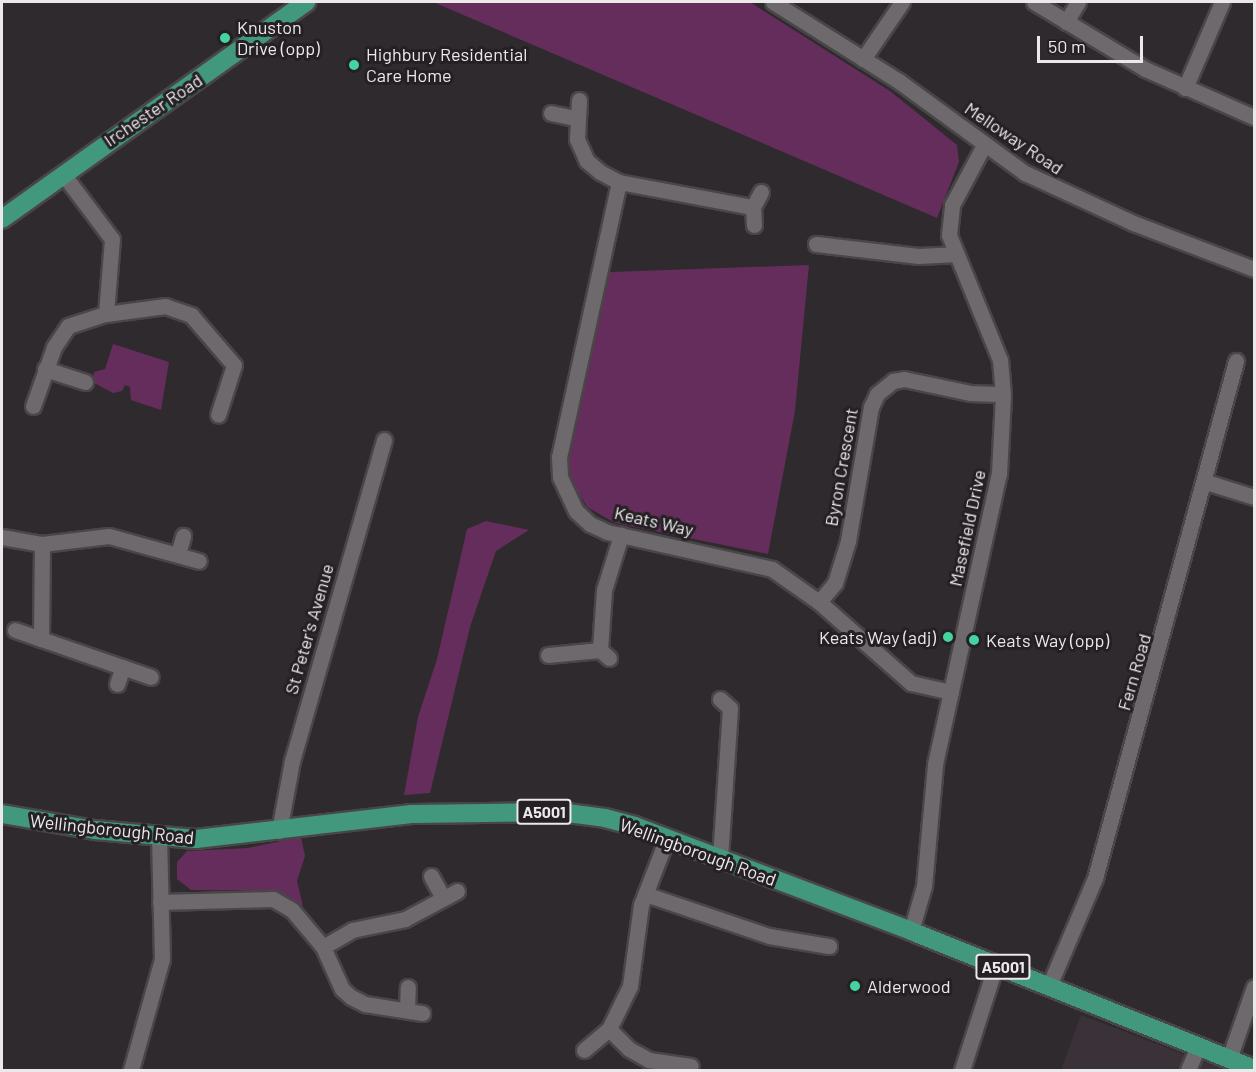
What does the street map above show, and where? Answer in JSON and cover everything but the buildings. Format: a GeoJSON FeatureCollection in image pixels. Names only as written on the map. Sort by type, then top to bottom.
{"type":"FeatureCollection","features":[{"type":"Feature","properties":{"kind":"main road","name":"Irchester Road"},"geometry":{"type":"LineString","coordinates":[[2,219],[306,2]]}},
{"type":"Feature","properties":{"kind":"main road","name":"Wellingborough Road"},"geometry":{"type":"LineString","coordinates":[[2,814],[159,837],[218,838],[412,814],[560,812],[605,818],[668,838],[996,964],[1254,1069]]}},
{"type":"Feature","properties":{"kind":"street","name":"Melloway Road"},"geometry":{"type":"LineString","coordinates":[[773,2],[863,59],[984,145],[1060,192],[1254,269]]}},
{"type":"Feature","properties":{"kind":"street"},"geometry":{"type":"LineString","coordinates":[[863,59],[902,2]]}},
{"type":"Feature","properties":{"kind":"street"},"geometry":{"type":"LineString","coordinates":[[1034,2],[1185,88],[1254,117]]}},
{"type":"Feature","properties":{"kind":"street"},"geometry":{"type":"LineString","coordinates":[[1066,22],[1078,2]]}},
{"type":"Feature","properties":{"kind":"street"},"geometry":{"type":"LineString","coordinates":[[1185,88],[1222,2]]}},
{"type":"Feature","properties":{"kind":"street"},"geometry":{"type":"LineString","coordinates":[[579,100],[575,118],[576,140],[587,161],[619,182],[753,207]]}},
{"type":"Feature","properties":{"kind":"street"},"geometry":{"type":"LineString","coordinates":[[551,113],[575,118]]}},
{"type":"Feature","properties":{"kind":"street","name":"Masefield Drive"},"geometry":{"type":"LineString","coordinates":[[910,931],[924,886],[934,775],[999,474],[1003,394],[994,343],[953,254],[948,235],[952,205],[984,145]]}},
{"type":"Feature","properties":{"kind":"street"},"geometry":{"type":"LineString","coordinates":[[63,174],[112,239],[106,314]]}},
{"type":"Feature","properties":{"kind":"street","name":"Keats Way"},"geometry":{"type":"LineString","coordinates":[[619,182],[559,457],[560,477],[576,511],[590,524],[621,535],[772,569],[819,602],[910,683],[951,692]]}},
{"type":"Feature","properties":{"kind":"street"},"geometry":{"type":"LineString","coordinates":[[754,225],[753,207],[760,192]]}},
{"type":"Feature","properties":{"kind":"street"},"geometry":{"type":"LineString","coordinates":[[816,244],[918,256],[953,254]]}},
{"type":"Feature","properties":{"kind":"street"},"geometry":{"type":"LineString","coordinates":[[33,406],[45,369],[68,326],[106,314],[165,306],[191,315],[234,365],[218,415]]}},
{"type":"Feature","properties":{"kind":"street","name":"Fern Road"},"geometry":{"type":"LineString","coordinates":[[1049,986],[1095,878],[1206,482],[1236,361]]}},
{"type":"Feature","properties":{"kind":"street"},"geometry":{"type":"LineString","coordinates":[[45,369],[85,382]]}},
{"type":"Feature","properties":{"kind":"street","name":"Byron Crescent"},"geometry":{"type":"LineString","coordinates":[[819,602],[835,583],[848,541],[871,408],[877,394],[893,381],[904,379],[970,393],[1003,394]]}},
{"type":"Feature","properties":{"kind":"street","name":"St Peter's Avenue"},"geometry":{"type":"LineString","coordinates":[[279,831],[292,761],[384,440]]}},
{"type":"Feature","properties":{"kind":"street"},"geometry":{"type":"LineString","coordinates":[[1206,482],[1254,497]]}},
{"type":"Feature","properties":{"kind":"street"},"geometry":{"type":"LineString","coordinates":[[548,655],[605,654],[604,590],[621,535]]}},
{"type":"Feature","properties":{"kind":"street"},"geometry":{"type":"LineString","coordinates":[[2,537],[42,544],[109,536],[199,561]]}},
{"type":"Feature","properties":{"kind":"street"},"geometry":{"type":"LineString","coordinates":[[178,555],[183,536]]}},
{"type":"Feature","properties":{"kind":"street"},"geometry":{"type":"LineString","coordinates":[[40,639],[42,544]]}},
{"type":"Feature","properties":{"kind":"street"},"geometry":{"type":"LineString","coordinates":[[15,630],[151,677]]}},
{"type":"Feature","properties":{"kind":"street"},"geometry":{"type":"LineString","coordinates":[[117,684],[123,668]]}},
{"type":"Feature","properties":{"kind":"street"},"geometry":{"type":"LineString","coordinates":[[720,699],[730,708],[720,858]]}},
{"type":"Feature","properties":{"kind":"street"},"geometry":{"type":"LineString","coordinates":[[131,1071],[162,959],[159,837]]}},
{"type":"Feature","properties":{"kind":"street"},"geometry":{"type":"LineString","coordinates":[[584,1050],[609,1029],[630,986],[645,894],[668,838]]}},
{"type":"Feature","properties":{"kind":"street"},"geometry":{"type":"LineString","coordinates":[[431,876],[443,898]]}},
{"type":"Feature","properties":{"kind":"street"},"geometry":{"type":"LineString","coordinates":[[323,946],[352,930],[405,919],[457,891]]}},
{"type":"Feature","properties":{"kind":"street"},"geometry":{"type":"LineString","coordinates":[[645,894],[767,943],[829,946]]}},
{"type":"Feature","properties":{"kind":"street"},"geometry":{"type":"LineString","coordinates":[[160,902],[259,897],[273,899],[292,910],[323,946],[342,989],[351,997],[365,1004],[415,1011],[408,987]]}},
{"type":"Feature","properties":{"kind":"street"},"geometry":{"type":"LineString","coordinates":[[962,1071],[996,964]]}},
{"type":"Feature","properties":{"kind":"street"},"geometry":{"type":"LineString","coordinates":[[1229,1059],[1254,987]]}},
{"type":"Feature","properties":{"kind":"street"},"geometry":{"type":"LineString","coordinates":[[609,1029],[629,1050],[649,1060],[694,1064]]}},
{"type":"Feature","properties":{"kind":"street"},"geometry":{"type":"LineString","coordinates":[[1188,1071],[1198,1047]]}},
{"type":"Feature","properties":{"kind":"shaded area"},"geometry":{"type":"Polygon","coordinates":[[[433,2],[750,2],[890,91],[957,145],[959,162],[937,218],[433,2]]]}},
{"type":"Feature","properties":{"kind":"shaded area"},"geometry":{"type":"Polygon","coordinates":[[[809,265],[795,411],[768,554],[615,523],[587,507],[570,479],[568,455],[610,272],[809,265]]]}},
{"type":"Feature","properties":{"kind":"shaded area"},"geometry":{"type":"Polygon","coordinates":[[[113,344],[169,362],[161,410],[131,400],[130,387],[125,385],[122,391],[113,393],[92,382],[94,372],[105,369],[113,344]]]}},
{"type":"Feature","properties":{"kind":"shaded area"},"geometry":{"type":"Polygon","coordinates":[[[486,521],[529,530],[496,551],[470,627],[430,793],[404,795],[418,717],[437,659],[467,529],[486,521]]]}},
{"type":"Feature","properties":{"kind":"shaded area"},"geometry":{"type":"Polygon","coordinates":[[[301,837],[305,856],[297,881],[303,906],[275,891],[191,890],[177,879],[177,862],[187,851],[248,848],[301,837]]]}},
{"type":"Feature","properties":{"kind":"shaded area"},"geometry":{"type":"Polygon","coordinates":[[[1081,1015],[1225,1070],[1061,1070],[1081,1015]]]}},
{"type":"Feature","properties":{"kind":"place","name":"Knuston Drive (opp)"},"geometry":{"type":"Point","coordinates":[225,38]}},
{"type":"Feature","properties":{"kind":"place","name":"Highbury Residential Care Home"},"geometry":{"type":"Point","coordinates":[354,65]}},
{"type":"Feature","properties":{"kind":"place","name":"Keats Way (adj)"},"geometry":{"type":"Point","coordinates":[948,637]}},
{"type":"Feature","properties":{"kind":"place","name":"Keats Way (opp)"},"geometry":{"type":"Point","coordinates":[974,640]}},
{"type":"Feature","properties":{"kind":"place","name":"Alderwood"},"geometry":{"type":"Point","coordinates":[855,986]}}]}
